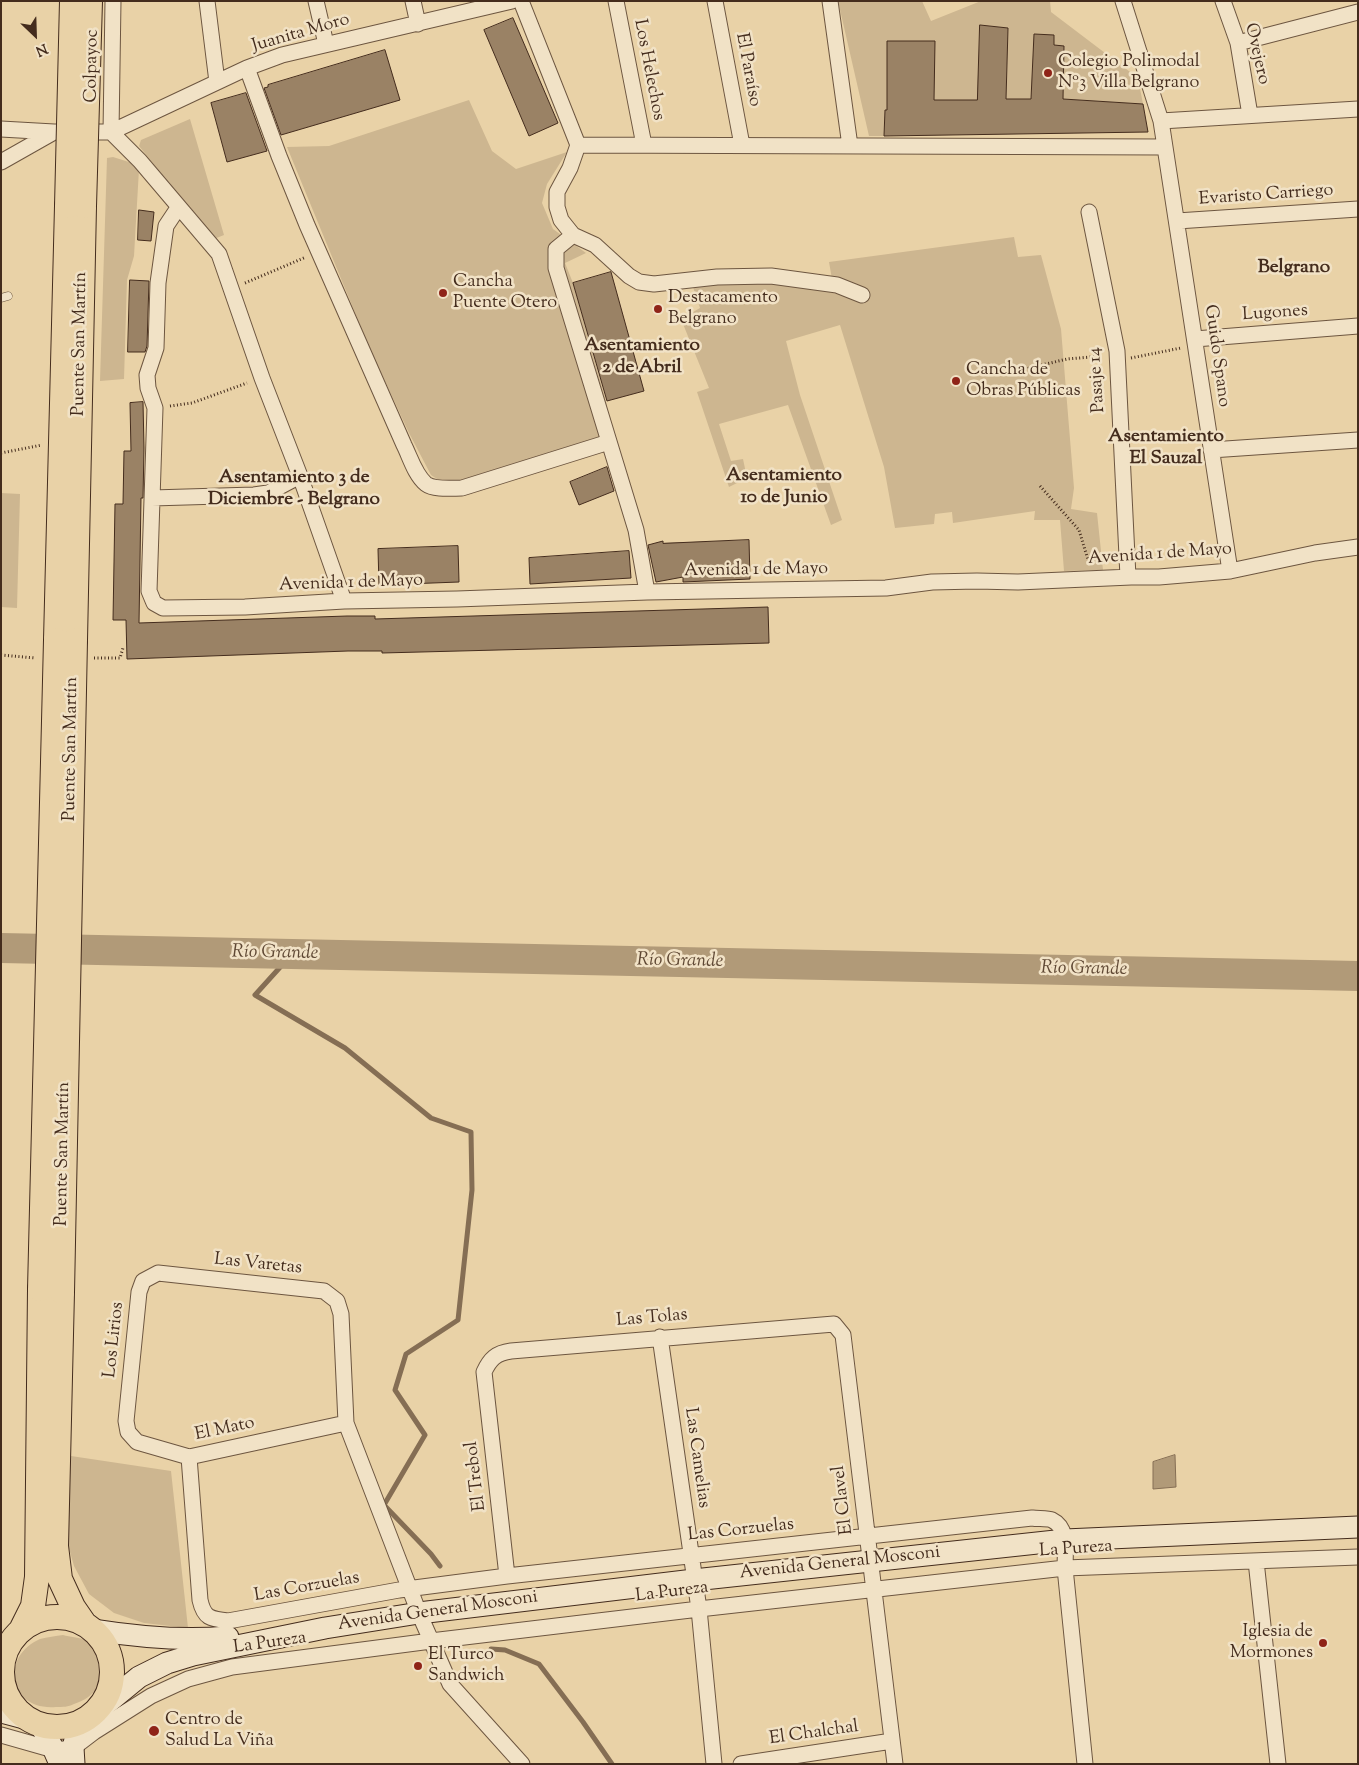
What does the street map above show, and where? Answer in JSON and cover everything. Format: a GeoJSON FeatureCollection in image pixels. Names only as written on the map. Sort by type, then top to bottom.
{"type":"FeatureCollection","features":[{"type":"Feature","properties":{"kind":"main road"},"geometry":{"type":"LineString","coordinates":[[72,1],[76,206]]}},
{"type":"Feature","properties":{"kind":"main road"},"geometry":{"type":"LineString","coordinates":[[76,206],[90,1]]}},
{"type":"Feature","properties":{"kind":"main road","name":"Puente San Martín"},"geometry":{"type":"LineString","coordinates":[[65,640],[61,442],[76,206]]}},
{"type":"Feature","properties":{"kind":"main road","name":"Puente San Martín"},"geometry":{"type":"LineString","coordinates":[[51,1291],[76,206]]}},
{"type":"Feature","properties":{"kind":"main road"},"geometry":{"type":"LineString","coordinates":[[51,1291],[56,1546],[60,1579],[73,1607],[108,1649],[113,1666],[112,1682],[107,1698],[87,1718],[65,1756],[35,1723],[14,1707],[5,1692],[1,1674],[3,1656],[33,1606],[37,1577],[51,1291]]}},
{"type":"Feature","properties":{"kind":"main road","name":"Avenida General Mosconi"},"geometry":{"type":"LineString","coordinates":[[325,1628],[418,1613],[694,1580],[1064,1540],[1358,1528]]}},
{"type":"Feature","properties":{"kind":"main road"},"geometry":{"type":"LineString","coordinates":[[12,1639],[37,1620],[52,1616],[69,1617],[89,1626],[135,1636],[211,1638],[325,1628]]}},
{"type":"Feature","properties":{"kind":"main road"},"geometry":{"type":"LineString","coordinates":[[1,1712],[35,1723],[61,1728],[87,1718],[140,1676],[168,1663],[193,1655],[325,1628]]}},
{"type":"Feature","properties":{"kind":"street","name":"Colpayoc"},"geometry":{"type":"LineString","coordinates":[[111,132],[113,1]]}},
{"type":"Feature","properties":{"kind":"street"},"geometry":{"type":"LineString","coordinates":[[207,1],[217,82]]}},
{"type":"Feature","properties":{"kind":"street"},"geometry":{"type":"LineString","coordinates":[[316,1],[326,44]]}},
{"type":"Feature","properties":{"kind":"street"},"geometry":{"type":"LineString","coordinates":[[413,1],[418,24]]}},
{"type":"Feature","properties":{"kind":"street","name":"Juanita Moro"},"geometry":{"type":"LineString","coordinates":[[111,132],[247,68],[282,55],[512,1]]}},
{"type":"Feature","properties":{"kind":"street"},"geometry":{"type":"LineString","coordinates":[[521,1],[578,145],[570,168],[557,192],[556,207],[561,220],[573,235],[595,245],[629,276],[639,282],[654,284],[717,277],[771,276],[837,285],[862,295]]}},
{"type":"Feature","properties":{"kind":"street","name":"Los Helechos"},"geometry":{"type":"LineString","coordinates":[[616,1],[644,145]]}},
{"type":"Feature","properties":{"kind":"street","name":"El Paraíso"},"geometry":{"type":"LineString","coordinates":[[715,1],[742,146]]}},
{"type":"Feature","properties":{"kind":"street"},"geometry":{"type":"LineString","coordinates":[[830,1],[850,146]]}},
{"type":"Feature","properties":{"kind":"street","name":"Guido Spano"},"geometry":{"type":"LineString","coordinates":[[1123,1],[1161,121],[1230,571]]}},
{"type":"Feature","properties":{"kind":"street","name":"Ovejero"},"geometry":{"type":"LineString","coordinates":[[1223,1],[1238,43],[1250,116]]}},
{"type":"Feature","properties":{"kind":"street"},"geometry":{"type":"LineString","coordinates":[[1238,43],[1358,12]]}},
{"type":"Feature","properties":{"kind":"street"},"geometry":{"type":"LineString","coordinates":[[247,68],[279,156],[318,252],[404,445],[418,473],[427,485],[462,488],[609,442]]}},
{"type":"Feature","properties":{"kind":"street"},"geometry":{"type":"LineString","coordinates":[[1161,121],[1358,109]]}},
{"type":"Feature","properties":{"kind":"street"},"geometry":{"type":"LineString","coordinates":[[1,129],[54,132],[111,132],[140,162],[219,254],[262,378],[300,476],[344,601]]}},
{"type":"Feature","properties":{"kind":"street"},"geometry":{"type":"LineString","coordinates":[[1,162],[54,132]]}},
{"type":"Feature","properties":{"kind":"street"},"geometry":{"type":"LineString","coordinates":[[578,145],[1165,147]]}},
{"type":"Feature","properties":{"kind":"street"},"geometry":{"type":"LineString","coordinates":[[178,208],[166,226],[158,283],[156,348],[148,375],[148,388],[155,408],[152,498],[268,493],[300,476]]}},
{"type":"Feature","properties":{"kind":"street","name":"Evaristo Carriego"},"geometry":{"type":"LineString","coordinates":[[1176,221],[1358,209]]}},
{"type":"Feature","properties":{"kind":"street","name":"Pasaje 14"},"geometry":{"type":"LineString","coordinates":[[1089,212],[1117,351],[1128,577]]}},
{"type":"Feature","properties":{"kind":"street"},"geometry":{"type":"LineString","coordinates":[[573,235],[556,248],[556,268],[636,530],[647,592]]}},
{"type":"Feature","properties":{"kind":"street","name":"Lugones"},"geometry":{"type":"LineString","coordinates":[[1195,339],[1358,326]]}},
{"type":"Feature","properties":{"kind":"street"},"geometry":{"type":"LineString","coordinates":[[1211,450],[1358,440]]}},
{"type":"Feature","properties":{"kind":"street","name":"Avenida 1 de Mayo"},"geometry":{"type":"LineString","coordinates":[[152,498],[149,591],[154,603],[164,608],[246,607],[344,601],[647,592],[886,588],[932,582],[1018,582],[1159,577],[1230,571],[1358,547]]}},
{"type":"Feature","properties":{"kind":"street","name":"Las Varetas"},"geometry":{"type":"LineString","coordinates":[[158,1273],[324,1292],[337,1301],[341,1314],[346,1423]]}},
{"type":"Feature","properties":{"kind":"street","name":"Los Lirios"},"geometry":{"type":"LineString","coordinates":[[126,1421],[139,1292],[143,1281],[158,1273]]}},
{"type":"Feature","properties":{"kind":"street","name":"Las Tolas"},"geometry":{"type":"LineString","coordinates":[[484,1372],[490,1360],[500,1353],[660,1337],[834,1324]]}},
{"type":"Feature","properties":{"kind":"street","name":"El Clavel"},"geometry":{"type":"LineString","coordinates":[[834,1324],[843,1335],[895,1764]]}},
{"type":"Feature","properties":{"kind":"street","name":"Las Camelias"},"geometry":{"type":"LineString","coordinates":[[660,1337],[699,1609],[714,1764]]}},
{"type":"Feature","properties":{"kind":"street","name":"El Trebol"},"geometry":{"type":"LineString","coordinates":[[484,1372],[507,1576]]}},
{"type":"Feature","properties":{"kind":"street","name":"El Mato"},"geometry":{"type":"LineString","coordinates":[[126,1421],[128,1432],[137,1442],[189,1457],[346,1423]]}},
{"type":"Feature","properties":{"kind":"street"},"geometry":{"type":"LineString","coordinates":[[346,1423],[418,1613],[450,1684],[522,1764]]}},
{"type":"Feature","properties":{"kind":"street","name":"Las Corzuelas"},"geometry":{"type":"LineString","coordinates":[[189,1457],[200,1600],[203,1612],[212,1619],[228,1621],[409,1589],[507,1576],[1032,1518],[1051,1519],[1062,1529],[1064,1540]]}},
{"type":"Feature","properties":{"kind":"street"},"geometry":{"type":"LineString","coordinates":[[1064,1540],[1065,1568],[1085,1764]]}},
{"type":"Feature","properties":{"kind":"street","name":"La Pureza"},"geometry":{"type":"LineString","coordinates":[[65,1756],[94,1732],[151,1696],[188,1679],[232,1667],[699,1609],[1065,1568],[1358,1557]]}},
{"type":"Feature","properties":{"kind":"street"},"geometry":{"type":"LineString","coordinates":[[1256,1561],[1278,1764]]}},
{"type":"Feature","properties":{"kind":"street"},"geometry":{"type":"LineString","coordinates":[[1,1735],[65,1756]]}},
{"type":"Feature","properties":{"kind":"street","name":"El Chalchal"},"geometry":{"type":"LineString","coordinates":[[741,1764],[892,1741]]}},
{"type":"Feature","properties":{"kind":"path"},"geometry":{"type":"LineString","coordinates":[[231,289],[318,252]]}},
{"type":"Feature","properties":{"kind":"path"},"geometry":{"type":"LineString","coordinates":[[155,408],[192,403],[262,378]]}},
{"type":"Feature","properties":{"kind":"path"},"geometry":{"type":"LineString","coordinates":[[1,453],[61,442]]}},
{"type":"Feature","properties":{"kind":"path"},"geometry":{"type":"LineString","coordinates":[[1040,486],[1079,530],[1093,578]]}},
{"type":"Feature","properties":{"kind":"path"},"geometry":{"type":"LineString","coordinates":[[1,654],[36,658]]}},
{"type":"Feature","properties":{"kind":"shaded area"},"geometry":{"type":"Polygon","coordinates":[[[838,1],[922,1],[931,21],[981,1],[1050,1],[1051,12],[1138,78],[1143,104],[1063,99],[1064,47],[1054,45],[1054,35],[1035,34],[1031,99],[1006,99],[1008,28],[981,25],[977,100],[938,100],[936,112],[885,110],[884,136],[869,136],[838,1]]]}},
{"type":"Feature","properties":{"kind":"shaded area"},"geometry":{"type":"Polygon","coordinates":[[[469,100],[492,151],[516,169],[567,152],[547,184],[542,203],[553,229],[586,253],[565,263],[573,283],[606,401],[609,424],[616,448],[525,474],[452,489],[431,475],[409,433],[369,347],[287,147],[329,146],[469,100]]]}},
{"type":"Feature","properties":{"kind":"shaded area"},"geometry":{"type":"Polygon","coordinates":[[[190,119],[224,235],[214,239],[139,146],[141,140],[190,119]]]}},
{"type":"Feature","properties":{"kind":"shaded area"},"geometry":{"type":"Polygon","coordinates":[[[113,157],[132,163],[139,169],[134,256],[127,280],[124,379],[100,381],[107,158],[113,157]]]}},
{"type":"Feature","properties":{"kind":"shaded area"},"geometry":{"type":"Polygon","coordinates":[[[1014,237],[1018,257],[1041,255],[1061,329],[1074,488],[1071,509],[1097,513],[1103,570],[1064,571],[1060,520],[1034,520],[1035,511],[953,523],[952,512],[935,514],[934,524],[895,528],[884,467],[840,325],[786,341],[800,395],[842,520],[831,525],[788,405],[719,424],[731,461],[743,459],[747,478],[729,487],[697,392],[709,388],[681,319],[700,308],[692,284],[832,279],[829,262],[1014,237]]]}},
{"type":"Feature","properties":{"kind":"shaded area"},"geometry":{"type":"Polygon","coordinates":[[[1,493],[20,494],[17,608],[1,607],[1,493]]]}},
{"type":"Feature","properties":{"kind":"shaded area"},"geometry":{"type":"Polygon","coordinates":[[[1175,1455],[1176,1487],[1153,1489],[1153,1462],[1175,1455]]]}},
{"type":"Feature","properties":{"kind":"shaded area"},"geometry":{"type":"Polygon","coordinates":[[[71,1456],[171,1471],[188,1628],[144,1623],[114,1613],[89,1594],[74,1566],[66,1538],[65,1505],[71,1456]]]}},
{"type":"Feature","properties":{"kind":"shaded area"},"geometry":{"type":"Polygon","coordinates":[[[63,1635],[85,1640],[96,1649],[102,1660],[101,1680],[88,1697],[70,1706],[40,1706],[28,1700],[19,1692],[15,1681],[15,1669],[19,1657],[27,1647],[40,1639],[63,1635]]]}},
{"type":"Feature","properties":{"kind":"building"},"geometry":{"type":"Polygon","coordinates":[[[513,18],[558,123],[529,136],[484,30],[513,18]]]}},
{"type":"Feature","properties":{"kind":"building","name":"Colegio Polimodal Nº3 Villa Belgrano"},"geometry":{"type":"Polygon","coordinates":[[[980,25],[1008,28],[1006,99],[1031,99],[1034,34],[1054,35],[1054,45],[1064,46],[1063,99],[1143,104],[1148,132],[884,136],[885,110],[887,110],[887,41],[935,41],[934,100],[977,100],[980,25]]]}},
{"type":"Feature","properties":{"kind":"building"},"geometry":{"type":"Polygon","coordinates":[[[385,50],[400,100],[281,135],[264,88],[268,87],[268,85],[385,50]]]}},
{"type":"Feature","properties":{"kind":"building"},"geometry":{"type":"Polygon","coordinates":[[[246,93],[267,151],[227,162],[211,103],[246,93]]]}},
{"type":"Feature","properties":{"kind":"building"},"geometry":{"type":"Polygon","coordinates":[[[139,210],[154,212],[151,241],[138,240],[139,210]]]}},
{"type":"Feature","properties":{"kind":"building"},"geometry":{"type":"Polygon","coordinates":[[[611,272],[644,391],[607,401],[573,283],[611,272]]]}},
{"type":"Feature","properties":{"kind":"building"},"geometry":{"type":"Polygon","coordinates":[[[130,280],[149,281],[147,346],[145,352],[128,352],[130,280]]]}},
{"type":"Feature","properties":{"kind":"building"},"geometry":{"type":"Polygon","coordinates":[[[143,402],[144,448],[143,498],[141,498],[139,623],[347,616],[375,616],[375,619],[768,607],[769,643],[382,653],[382,651],[348,651],[127,659],[126,620],[113,620],[115,504],[123,504],[124,451],[131,451],[130,403],[143,402]]]}},
{"type":"Feature","properties":{"kind":"building"},"geometry":{"type":"Polygon","coordinates":[[[607,467],[614,491],[579,505],[570,482],[607,467]]]}},
{"type":"Feature","properties":{"kind":"building"},"geometry":{"type":"Polygon","coordinates":[[[749,540],[750,579],[683,582],[683,577],[656,582],[648,545],[663,541],[663,543],[749,540]]]}},
{"type":"Feature","properties":{"kind":"building"},"geometry":{"type":"Polygon","coordinates":[[[458,546],[459,582],[379,585],[378,549],[458,546]]]}},
{"type":"Feature","properties":{"kind":"building"},"geometry":{"type":"Polygon","coordinates":[[[629,551],[631,578],[530,584],[529,558],[629,551]]]}},
{"type":"Feature","properties":{"kind":"waterway","name":"Río Grande"},"geometry":{"type":"LineString","coordinates":[[1,948],[1358,976]]}},
{"type":"Feature","properties":{"kind":"waterway"},"geometry":{"type":"LineString","coordinates":[[292,954],[255,995],[345,1048],[431,1118],[471,1132],[472,1190],[458,1320],[406,1354],[395,1390],[425,1435],[384,1505],[440,1566]]}},
{"type":"Feature","properties":{"kind":"waterway"},"geometry":{"type":"LineString","coordinates":[[491,1649],[505,1650],[539,1664],[612,1764]]}},
{"type":"Feature","properties":{"kind":"place","name":"Colegio Polimodal Nº3 Villa Belgrano"},"geometry":{"type":"Point","coordinates":[1048,73]}},
{"type":"Feature","properties":{"kind":"place","name":"Cancha Puente Otero"},"geometry":{"type":"Point","coordinates":[443,293]}},
{"type":"Feature","properties":{"kind":"place","name":"Destacamento Belgrano"},"geometry":{"type":"Point","coordinates":[658,309]}},
{"type":"Feature","properties":{"kind":"place","name":"Cancha de Obras Públicas"},"geometry":{"type":"Point","coordinates":[956,381]}},
{"type":"Feature","properties":{"kind":"place","name":"Iglesia de Mormones"},"geometry":{"type":"Point","coordinates":[1323,1643]}},
{"type":"Feature","properties":{"kind":"place","name":"El Turco Sandwich"},"geometry":{"type":"Point","coordinates":[418,1666]}},
{"type":"Feature","properties":{"kind":"place","name":"Centro de Salud La Viña"},"geometry":{"type":"Point","coordinates":[154,1731]}},
{"type":"Feature","properties":{"kind":"district","name":"Belgrano"},"geometry":{"type":"Point","coordinates":[1294,269]}},
{"type":"Feature","properties":{"kind":"district","name":"Asentamiento 2 de Abril"},"geometry":{"type":"Point","coordinates":[642,358]}},
{"type":"Feature","properties":{"kind":"district","name":"Asentamiento El Sauzal"},"geometry":{"type":"Point","coordinates":[1166,449]}},
{"type":"Feature","properties":{"kind":"district","name":"Asentamiento 10 de Junio"},"geometry":{"type":"Point","coordinates":[784,488]}},
{"type":"Feature","properties":{"kind":"district","name":"Asentamiento 3 de Diciembre - Belgrano"},"geometry":{"type":"Point","coordinates":[294,490]}}]}
